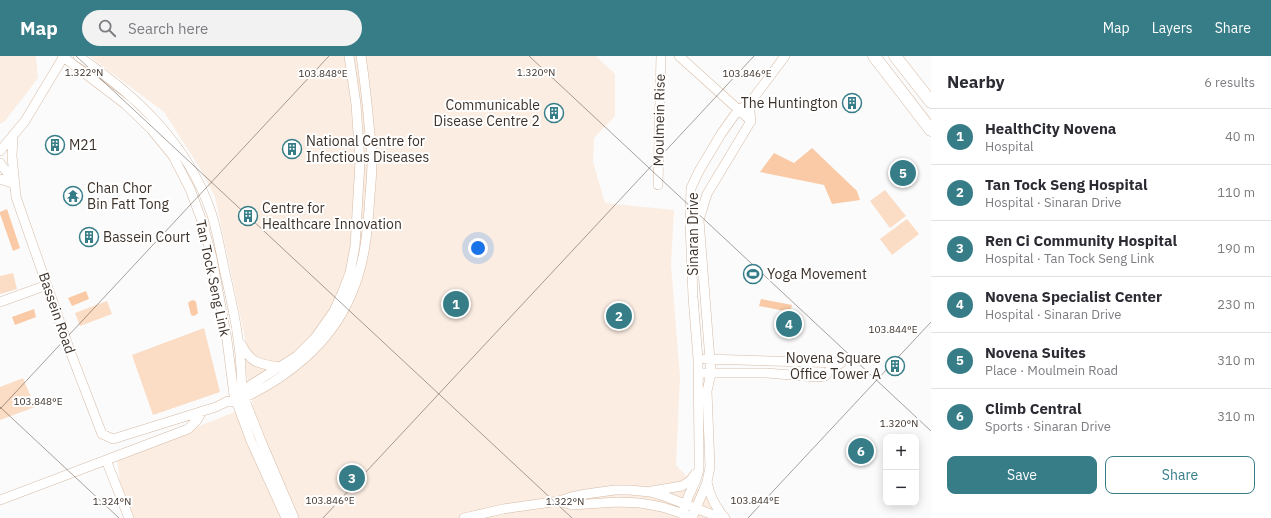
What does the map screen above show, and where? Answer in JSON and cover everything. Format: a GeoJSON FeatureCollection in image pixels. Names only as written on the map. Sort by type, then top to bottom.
{"type":"FeatureCollection","features":[{"type":"Feature","properties":{"kind":"main road"},"geometry":{"type":"LineString","coordinates":[[874,56],[931,130]]}},
{"type":"Feature","properties":{"kind":"main road"},"geometry":{"type":"LineString","coordinates":[[895,56],[931,102]]}},
{"type":"Feature","properties":{"kind":"street","name":"Tan Tock Seng Link"},"geometry":{"type":"LineString","coordinates":[[63,56],[124,104],[151,129],[172,156],[190,189],[204,224],[212,258],[237,397],[251,441],[286,518]]}},
{"type":"Feature","properties":{"kind":"street"},"geometry":{"type":"LineString","coordinates":[[0,151],[25,121],[63,56]]}},
{"type":"Feature","properties":{"kind":"street","name":"Tan Tock Seng Link"},"geometry":{"type":"LineString","coordinates":[[78,56],[114,82],[155,119],[174,142],[189,165],[203,192],[211,213],[238,338],[246,355],[255,362],[280,367]]}},
{"type":"Feature","properties":{"kind":"street"},"geometry":{"type":"LineString","coordinates":[[237,397],[297,356],[314,338],[328,320],[343,291],[350,273],[355,246],[360,162],[356,104],[349,56]]}},
{"type":"Feature","properties":{"kind":"street"},"geometry":{"type":"LineString","coordinates":[[0,500],[188,429],[197,420],[202,411],[216,407],[280,378],[302,361],[320,344],[340,316],[351,296],[362,265],[369,222],[372,162],[361,56]]}},
{"type":"Feature","properties":{"kind":"street","name":"Moulmein Rise"},"geometry":{"type":"LineString","coordinates":[[658,185],[661,56]]}},
{"type":"Feature","properties":{"kind":"street","name":"Moulmein Rise"},"geometry":{"type":"LineString","coordinates":[[679,56],[750,121]]}},
{"type":"Feature","properties":{"kind":"street","name":"Sinaran Drive"},"geometry":{"type":"LineString","coordinates":[[682,514],[699,469],[699,392],[690,223],[691,188],[699,171],[721,134],[738,110],[749,104],[785,56]]}},
{"type":"Feature","properties":{"kind":"street"},"geometry":{"type":"LineString","coordinates":[[749,104],[750,121]]}},
{"type":"Feature","properties":{"kind":"street","name":"Sinaran Drive"},"geometry":{"type":"LineString","coordinates":[[693,518],[707,482],[710,467],[707,391],[711,373],[699,220],[704,202],[710,189],[750,121]]}},
{"type":"Feature","properties":{"kind":"street","name":"Bassein Road"},"geometry":{"type":"LineString","coordinates":[[13,135],[12,156],[16,197],[70,352],[102,434],[113,439],[202,411]]}},
{"type":"Feature","properties":{"kind":"street","name":"Bassein Road"},"geometry":{"type":"LineString","coordinates":[[0,163],[15,184]]}},
{"type":"Feature","properties":{"kind":"street"},"geometry":{"type":"LineString","coordinates":[[0,179],[15,184]]}},
{"type":"Feature","properties":{"kind":"street"},"geometry":{"type":"LineString","coordinates":[[0,302],[47,285]]}},
{"type":"Feature","properties":{"kind":"street","name":"Tan Tock Seng Link"},"geometry":{"type":"LineString","coordinates":[[238,338],[237,397],[264,447],[294,518]]}},
{"type":"Feature","properties":{"kind":"street"},"geometry":{"type":"LineString","coordinates":[[698,359],[841,362],[830,370],[825,376],[817,377],[766,373],[698,373]]}},
{"type":"Feature","properties":{"kind":"street"},"geometry":{"type":"LineString","coordinates":[[106,460],[129,518]]}},
{"type":"Feature","properties":{"kind":"street"},"geometry":{"type":"LineString","coordinates":[[650,492],[686,485],[699,469]]}},
{"type":"Feature","properties":{"kind":"street"},"geometry":{"type":"LineString","coordinates":[[707,482],[710,496],[717,510],[725,518]]}},
{"type":"Feature","properties":{"kind":"street"},"geometry":{"type":"LineString","coordinates":[[464,518],[503,509],[558,501],[600,492],[630,490],[650,492],[721,518]]}},
{"type":"Feature","properties":{"kind":"street"},"geometry":{"type":"LineString","coordinates":[[558,501],[572,505],[617,502],[640,503],[662,507],[693,518]]}},
{"type":"Feature","properties":{"kind":"shaded area"},"geometry":{"type":"Polygon","coordinates":[[[0,56],[36,56],[38,78],[5,121],[0,124],[0,56]]]}},
{"type":"Feature","properties":{"kind":"shaded area"},"geometry":{"type":"Polygon","coordinates":[[[89,56],[596,56],[615,74],[615,116],[594,138],[593,162],[605,203],[674,210],[671,265],[680,377],[676,465],[725,518],[131,518],[122,501],[117,458],[253,405],[246,372],[246,343],[215,197],[201,170],[164,112],[89,56]]]}},
{"type":"Feature","properties":{"kind":"shaded area"},"geometry":{"type":"Polygon","coordinates":[[[812,148],[857,191],[860,200],[832,204],[824,185],[760,172],[774,153],[794,163],[812,148]]]}},
{"type":"Feature","properties":{"kind":"shaded area"},"geometry":{"type":"Polygon","coordinates":[[[885,190],[906,216],[890,228],[870,201],[885,190]]]}},
{"type":"Feature","properties":{"kind":"shaded area"},"geometry":{"type":"Polygon","coordinates":[[[7,209],[20,248],[13,251],[0,214],[0,212],[7,209]]]}},
{"type":"Feature","properties":{"kind":"shaded area"},"geometry":{"type":"Polygon","coordinates":[[[907,219],[919,234],[892,255],[880,239],[907,219]]]}},
{"type":"Feature","properties":{"kind":"shaded area"},"geometry":{"type":"Polygon","coordinates":[[[13,273],[17,289],[0,294],[0,276],[13,273]]]}},
{"type":"Feature","properties":{"kind":"shaded area"},"geometry":{"type":"Polygon","coordinates":[[[86,291],[89,299],[72,306],[68,298],[86,291]]]}},
{"type":"Feature","properties":{"kind":"shaded area"},"geometry":{"type":"Polygon","coordinates":[[[761,299],[792,305],[790,312],[759,306],[761,299]]]}},
{"type":"Feature","properties":{"kind":"shaded area"},"geometry":{"type":"Polygon","coordinates":[[[194,300],[196,302],[198,313],[193,316],[191,315],[188,303],[194,300]]]}},
{"type":"Feature","properties":{"kind":"shaded area"},"geometry":{"type":"Polygon","coordinates":[[[107,301],[112,314],[80,326],[75,313],[107,301]]]}},
{"type":"Feature","properties":{"kind":"shaded area"},"geometry":{"type":"Polygon","coordinates":[[[34,309],[36,317],[15,325],[12,317],[34,309]]]}},
{"type":"Feature","properties":{"kind":"shaded area"},"geometry":{"type":"Polygon","coordinates":[[[204,328],[220,392],[153,415],[132,355],[204,328]]]}},
{"type":"Feature","properties":{"kind":"shaded area"},"geometry":{"type":"Polygon","coordinates":[[[23,378],[35,407],[0,420],[0,387],[23,378]]]}},
{"type":"Feature","properties":{"kind":"place","name":"The Huntington"},"geometry":{"type":"Point","coordinates":[852,103]}},
{"type":"Feature","properties":{"kind":"place","name":"Communicable Disease Centre 2"},"geometry":{"type":"Point","coordinates":[554,113]}},
{"type":"Feature","properties":{"kind":"place","name":"M21"},"geometry":{"type":"Point","coordinates":[55,145]}},
{"type":"Feature","properties":{"kind":"place","name":"National Centre for Infectious Diseases"},"geometry":{"type":"Point","coordinates":[292,149]}},
{"type":"Feature","properties":{"kind":"place","name":"Novena Suites"},"geometry":{"type":"Point","coordinates":[903,173]}},
{"type":"Feature","properties":{"kind":"place","name":"Chan Chor Bin Fatt Tong"},"geometry":{"type":"Point","coordinates":[73,196]}},
{"type":"Feature","properties":{"kind":"place","name":"Centre for Healthcare Innovation"},"geometry":{"type":"Point","coordinates":[248,216]}},
{"type":"Feature","properties":{"kind":"place","name":"Bassein Court"},"geometry":{"type":"Point","coordinates":[89,237]}},
{"type":"Feature","properties":{"kind":"place","name":"Yoga Movement"},"geometry":{"type":"Point","coordinates":[753,274]}},
{"type":"Feature","properties":{"kind":"place","name":"HealthCity Novena"},"geometry":{"type":"Point","coordinates":[456,304]}},
{"type":"Feature","properties":{"kind":"place","name":"Tan Tock Seng Hospital"},"geometry":{"type":"Point","coordinates":[619,316]}},
{"type":"Feature","properties":{"kind":"place","name":"Novena Specialist Center"},"geometry":{"type":"Point","coordinates":[789,324]}},
{"type":"Feature","properties":{"kind":"place","name":"Novena Square Office Tower A"},"geometry":{"type":"Point","coordinates":[895,366]}},
{"type":"Feature","properties":{"kind":"place","name":"Climb Central"},"geometry":{"type":"Point","coordinates":[861,451]}},
{"type":"Feature","properties":{"kind":"place","name":"Ren Ci Community Hospital"},"geometry":{"type":"Point","coordinates":[352,478]}}]}
